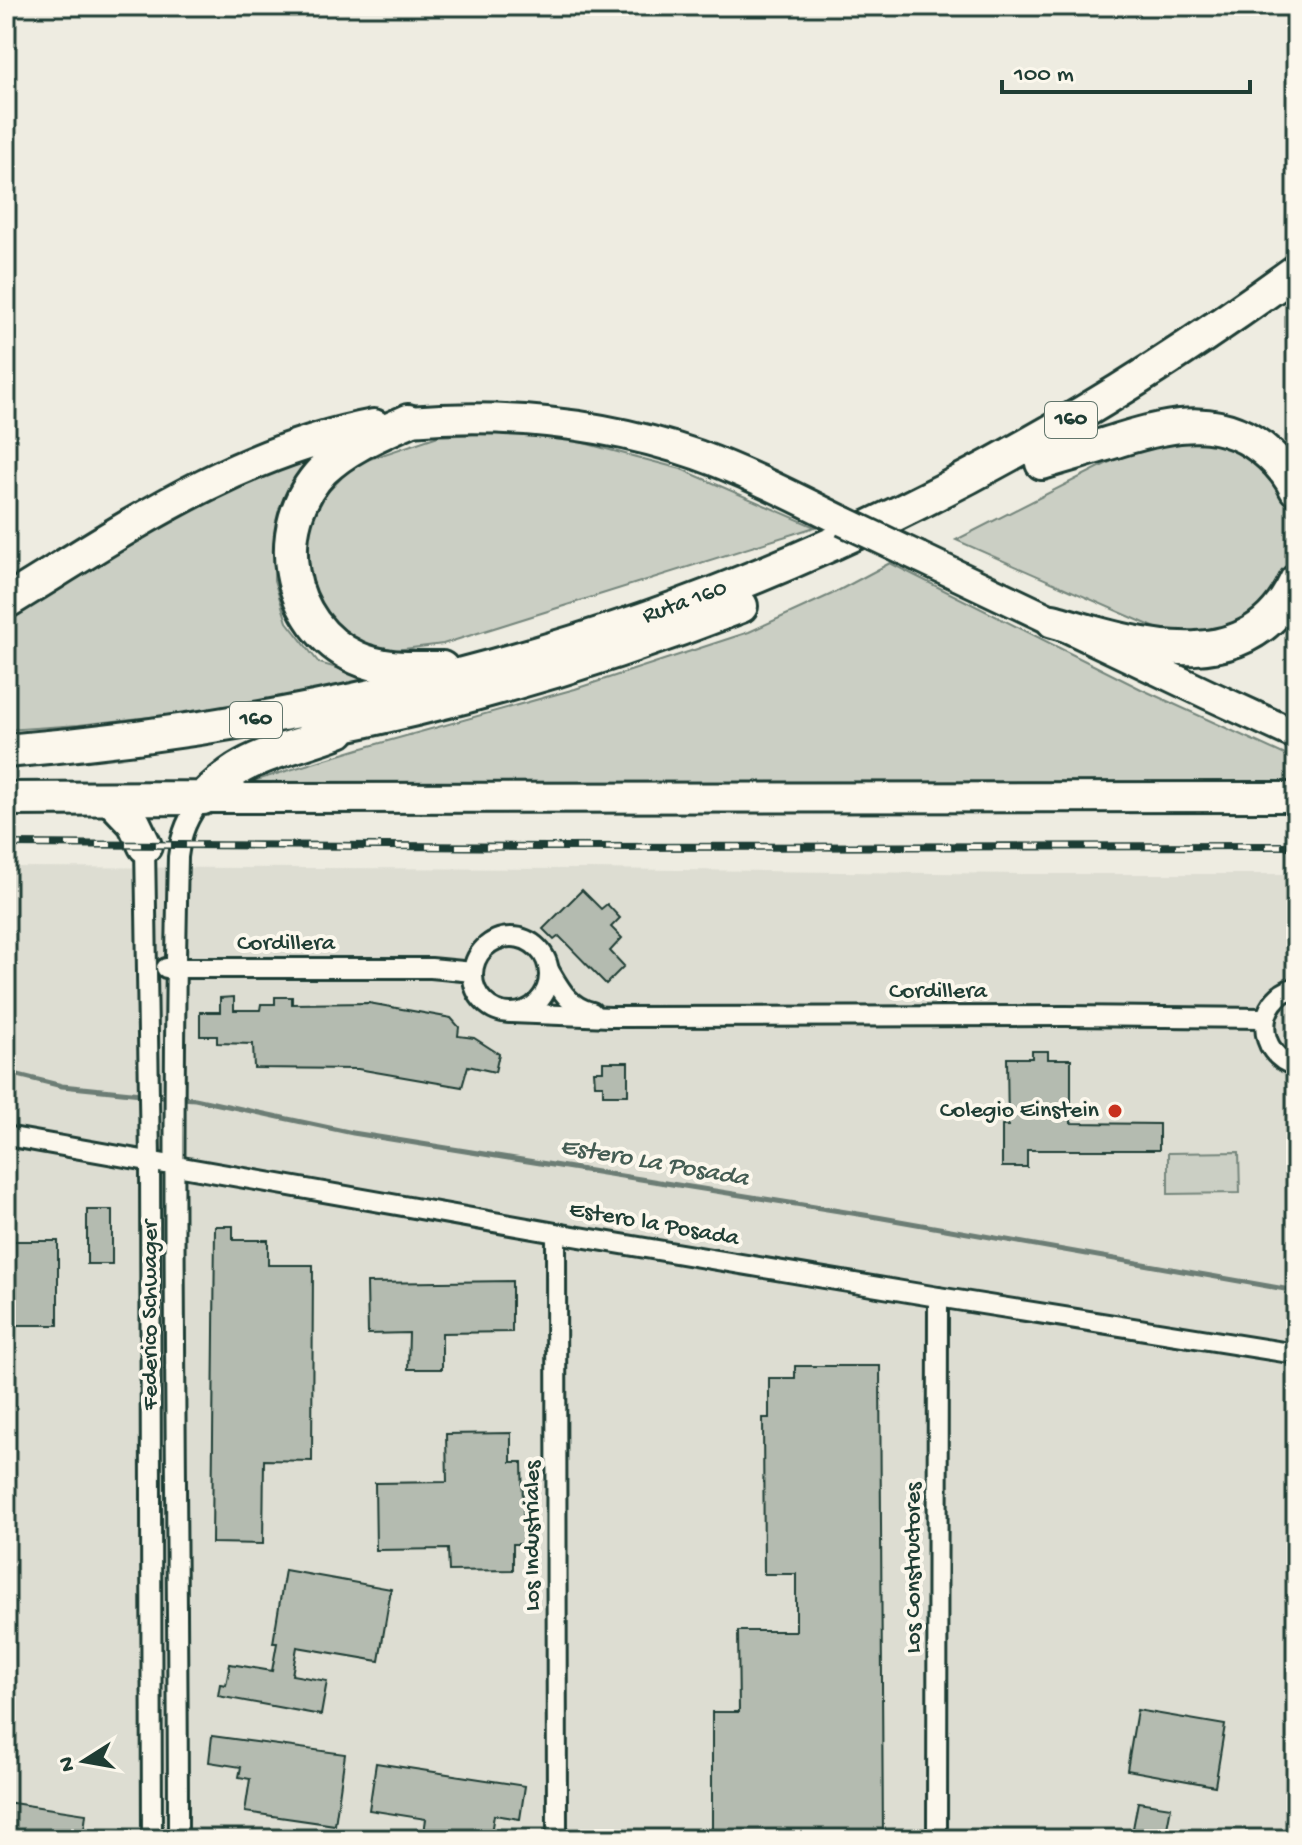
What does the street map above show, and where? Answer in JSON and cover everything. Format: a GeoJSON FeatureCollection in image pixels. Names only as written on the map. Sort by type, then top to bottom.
{"type":"FeatureCollection","features":[{"type":"Feature","properties":{"kind":"highway","name":"Ruta 160"},"geometry":{"type":"LineString","coordinates":[[6,751],[127,739],[245,722],[373,696],[581,640],[711,594],[831,545],[1018,451],[1192,345],[1296,271]]}},
{"type":"Feature","properties":{"kind":"highway","name":"Ruta 160"},"geometry":{"type":"LineString","coordinates":[[6,772],[181,753],[360,722],[512,684],[700,622],[902,536],[1042,463],[1196,368],[1296,298]]}},
{"type":"Feature","properties":{"kind":"highway"},"geometry":{"type":"LineString","coordinates":[[408,421],[346,452],[324,470],[304,496],[293,527],[290,557],[295,587],[309,616],[328,638],[349,654],[375,664],[442,668],[501,664]]}},
{"type":"Feature","properties":{"kind":"highway"},"geometry":{"type":"LineString","coordinates":[[6,602],[161,508],[223,475],[313,440],[408,421]]}},
{"type":"Feature","properties":{"kind":"highway"},"geometry":{"type":"LineString","coordinates":[[1042,463],[1160,428],[1199,424],[1223,428],[1249,439],[1284,470],[1296,489]]}},
{"type":"Feature","properties":{"kind":"highway"},"geometry":{"type":"LineString","coordinates":[[1053,621],[1152,646],[1180,649],[1214,647],[1262,626],[1280,608],[1296,581]]}},
{"type":"Feature","properties":{"kind":"highway"},"geometry":{"type":"LineString","coordinates":[[6,799],[203,798],[242,767],[360,722]]}},
{"type":"Feature","properties":{"kind":"highway"},"geometry":{"type":"LineString","coordinates":[[111,799],[134,823],[145,846]]}},
{"type":"Feature","properties":{"kind":"main road"},"geometry":{"type":"LineString","coordinates":[[408,421],[508,419],[573,425],[638,437],[698,455],[1296,735]]}},
{"type":"Feature","properties":{"kind":"main road"},"geometry":{"type":"LineString","coordinates":[[203,798],[1296,797]]}},
{"type":"Feature","properties":{"kind":"street","name":"Federico Schwager"},"geometry":{"type":"LineString","coordinates":[[178,1839],[175,1073],[178,857],[189,818],[203,798]]}},
{"type":"Feature","properties":{"kind":"street","name":"Federico Schwager"},"geometry":{"type":"LineString","coordinates":[[145,846],[150,1160],[152,1839]]}},
{"type":"Feature","properties":{"kind":"street","name":"Cordillera"},"geometry":{"type":"LineString","coordinates":[[610,1017],[583,1010],[572,1003],[561,991],[545,958],[528,940],[503,937],[492,941],[475,960],[474,985],[479,996],[498,1011],[511,1013],[610,1017],[1265,1018]]}},
{"type":"Feature","properties":{"kind":"street","name":"Cordillera"},"geometry":{"type":"LineString","coordinates":[[147,968],[431,968],[473,972]]}},
{"type":"Feature","properties":{"kind":"street"},"geometry":{"type":"LineString","coordinates":[[511,1013],[535,1005],[548,983],[549,970]]}},
{"type":"Feature","properties":{"kind":"street"},"geometry":{"type":"LineString","coordinates":[[1296,987],[1278,997],[1265,1018],[1265,1033],[1270,1046],[1279,1057],[1296,1066]]}},
{"type":"Feature","properties":{"kind":"street","name":"Estero la Posada"},"geometry":{"type":"LineString","coordinates":[[6,1136],[556,1233],[1296,1354]]}},
{"type":"Feature","properties":{"kind":"street","name":"Los Industriales"},"geometry":{"type":"LineString","coordinates":[[556,1233],[557,1839]]}},
{"type":"Feature","properties":{"kind":"street","name":"Los Constructores"},"geometry":{"type":"LineString","coordinates":[[937,1839],[938,1297]]}},
{"type":"Feature","properties":{"kind":"street"},"geometry":{"type":"LineString","coordinates":[[150,1375],[175,1377]]}},
{"type":"Feature","properties":{"kind":"street"},"geometry":{"type":"LineString","coordinates":[[151,1589],[177,1591]]}},
{"type":"Feature","properties":{"kind":"street"},"geometry":{"type":"LineString","coordinates":[[152,1803],[178,1804]]}},
{"type":"Feature","properties":{"kind":"shaded area"},"geometry":{"type":"Polygon","coordinates":[[[539,431],[681,469],[815,527],[443,644],[396,650],[346,639],[328,627],[310,585],[303,548],[317,503],[355,464],[438,436],[539,431]]]}},
{"type":"Feature","properties":{"kind":"shaded area"},"geometry":{"type":"Polygon","coordinates":[[[1206,431],[1283,478],[1296,507],[1293,572],[1252,621],[1190,637],[1158,629],[956,540],[1149,442],[1206,431]]]}},
{"type":"Feature","properties":{"kind":"shaded area"},"geometry":{"type":"Polygon","coordinates":[[[321,448],[287,497],[275,535],[274,580],[287,622],[319,663],[375,679],[364,685],[238,707],[6,730],[6,616],[134,536],[256,472],[321,448]]]}},
{"type":"Feature","properties":{"kind":"shaded area"},"geometry":{"type":"Polygon","coordinates":[[[890,563],[1141,689],[1296,760],[1296,783],[240,787],[359,749],[575,689],[749,632],[890,563]]]}},
{"type":"Feature","properties":{"kind":"shaded area"},"geometry":{"type":"Polygon","coordinates":[[[6,867],[1296,874],[1296,1839],[6,1839],[6,867]]]}},
{"type":"Feature","properties":{"kind":"shaded area"},"geometry":{"type":"Polygon","coordinates":[[[1239,1152],[1240,1193],[1168,1194],[1168,1153],[1239,1152]]]}},
{"type":"Feature","properties":{"kind":"building"},"geometry":{"type":"Polygon","coordinates":[[[582,890],[601,909],[607,904],[620,918],[611,927],[622,938],[610,951],[624,966],[606,984],[559,936],[554,940],[543,929],[582,890]]]}},
{"type":"Feature","properties":{"kind":"building"},"geometry":{"type":"Polygon","coordinates":[[[234,997],[234,1010],[260,1010],[261,1004],[275,1004],[275,997],[292,997],[292,1004],[369,1003],[451,1018],[459,1027],[458,1036],[474,1038],[499,1054],[495,1072],[468,1066],[462,1087],[358,1069],[254,1068],[253,1044],[217,1043],[217,1036],[200,1036],[200,1012],[220,1012],[220,998],[234,997]]]}},
{"type":"Feature","properties":{"kind":"building"},"geometry":{"type":"Polygon","coordinates":[[[1032,1051],[1048,1051],[1048,1059],[1071,1059],[1071,1123],[1159,1124],[1159,1150],[1027,1150],[1027,1167],[1002,1167],[1002,1126],[1008,1126],[1007,1058],[1032,1058],[1032,1051]]]}},
{"type":"Feature","properties":{"kind":"building"},"geometry":{"type":"Polygon","coordinates":[[[603,1062],[628,1062],[628,1095],[603,1095],[603,1085],[595,1085],[594,1071],[603,1071],[603,1062]]]}},
{"type":"Feature","properties":{"kind":"building"},"geometry":{"type":"Polygon","coordinates":[[[87,1210],[112,1210],[112,1264],[87,1264],[87,1210]]]}},
{"type":"Feature","properties":{"kind":"building"},"geometry":{"type":"Polygon","coordinates":[[[215,1226],[233,1226],[233,1240],[268,1240],[268,1265],[313,1265],[312,1461],[264,1460],[263,1544],[212,1543],[215,1226]]]}},
{"type":"Feature","properties":{"kind":"building"},"geometry":{"type":"Polygon","coordinates":[[[6,1241],[58,1241],[58,1325],[6,1325],[6,1241]]]}},
{"type":"Feature","properties":{"kind":"building"},"geometry":{"type":"Polygon","coordinates":[[[512,1281],[512,1332],[442,1333],[442,1369],[408,1369],[409,1333],[368,1334],[367,1283],[512,1281]]]}},
{"type":"Feature","properties":{"kind":"building"},"geometry":{"type":"Polygon","coordinates":[[[795,1366],[880,1366],[883,1839],[712,1839],[712,1712],[739,1712],[738,1631],[796,1631],[796,1574],[764,1574],[763,1418],[769,1418],[769,1378],[795,1378],[795,1366]]]}},
{"type":"Feature","properties":{"kind":"building"},"geometry":{"type":"Polygon","coordinates":[[[511,1433],[511,1462],[522,1462],[524,1544],[513,1544],[513,1570],[449,1571],[448,1549],[376,1550],[375,1483],[447,1482],[446,1434],[511,1433]]]}},
{"type":"Feature","properties":{"kind":"building"},"geometry":{"type":"Polygon","coordinates":[[[285,1570],[391,1589],[379,1661],[297,1647],[292,1675],[327,1681],[321,1715],[218,1696],[220,1684],[226,1685],[230,1664],[272,1671],[277,1643],[273,1643],[285,1570]]]}},
{"type":"Feature","properties":{"kind":"building"},"geometry":{"type":"Polygon","coordinates":[[[1137,1710],[1225,1725],[1215,1786],[1127,1770],[1137,1710]]]}},
{"type":"Feature","properties":{"kind":"building"},"geometry":{"type":"Polygon","coordinates":[[[212,1736],[345,1754],[335,1825],[245,1812],[250,1779],[239,1777],[241,1767],[209,1762],[212,1736]]]}},
{"type":"Feature","properties":{"kind":"building"},"geometry":{"type":"Polygon","coordinates":[[[376,1763],[525,1786],[520,1819],[494,1815],[490,1839],[423,1839],[426,1819],[369,1810],[376,1763]]]}},
{"type":"Feature","properties":{"kind":"building"},"geometry":{"type":"Polygon","coordinates":[[[6,1802],[86,1814],[83,1839],[6,1839],[6,1802]]]}},
{"type":"Feature","properties":{"kind":"building"},"geometry":{"type":"Polygon","coordinates":[[[1138,1802],[1171,1807],[1165,1839],[1131,1839],[1138,1802]]]}},
{"type":"Feature","properties":{"kind":"waterway","name":"Estero La Posada"},"geometry":{"type":"LineString","coordinates":[[6,1072],[62,1086],[171,1097]]}},
{"type":"Feature","properties":{"kind":"waterway","name":"Estero La Posada"},"geometry":{"type":"LineString","coordinates":[[181,1098],[353,1133],[877,1217],[1296,1291]]}},
{"type":"Feature","properties":{"kind":"railway"},"geometry":{"type":"LineString","coordinates":[[6,844],[1296,846]]}},
{"type":"Feature","properties":{"kind":"place","name":"Colegio Einstein"},"geometry":{"type":"Point","coordinates":[1115,1111]}}]}
